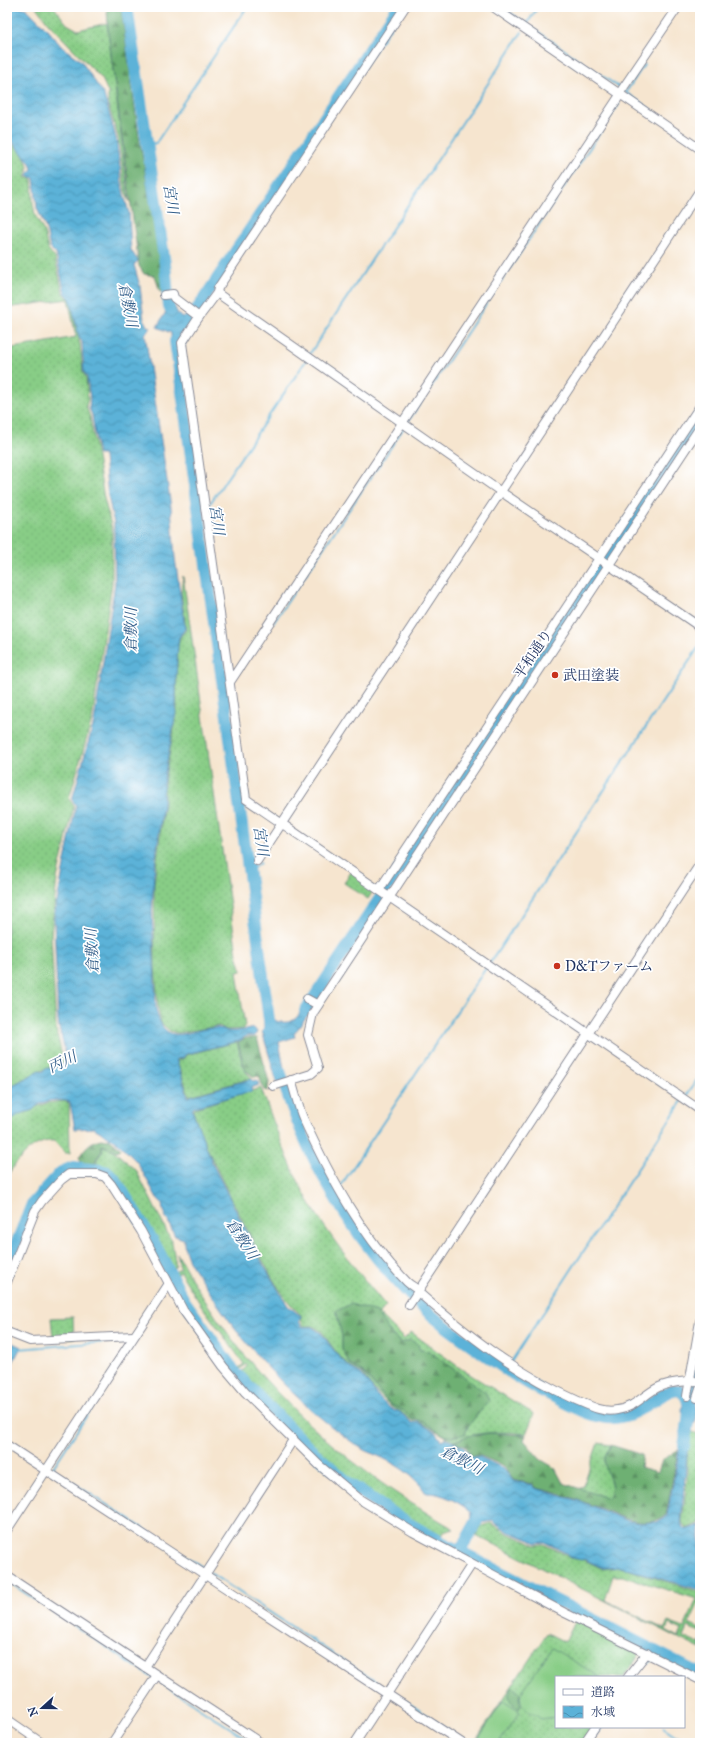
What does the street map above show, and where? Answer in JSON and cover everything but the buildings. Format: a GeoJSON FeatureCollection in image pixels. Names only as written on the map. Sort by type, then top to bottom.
{"type":"FeatureCollection","features":[{"type":"Feature","properties":{"kind":"street"},"geometry":{"type":"LineString","coordinates":[[405,7],[218,288],[217,293],[196,315],[182,343],[246,799],[700,1110]]}},
{"type":"Feature","properties":{"kind":"street"},"geometry":{"type":"LineString","coordinates":[[493,7],[621,92],[700,149]]}},
{"type":"Feature","properties":{"kind":"street"},"geometry":{"type":"LineString","coordinates":[[230,685],[405,423],[678,7]]}},
{"type":"Feature","properties":{"kind":"street"},"geometry":{"type":"LineString","coordinates":[[257,861],[284,825],[504,492],[700,190]]}},
{"type":"Feature","properties":{"kind":"street"},"geometry":{"type":"LineString","coordinates":[[217,293],[700,627]]}},
{"type":"Feature","properties":{"kind":"street"},"geometry":{"type":"LineString","coordinates":[[167,295],[173,294],[174,298],[196,315]]}},
{"type":"Feature","properties":{"kind":"street"},"geometry":{"type":"LineString","coordinates":[[275,1085],[311,1074],[318,1068],[308,1031],[311,1018],[317,1005],[384,893],[583,584],[604,560],[700,406]]}},
{"type":"Feature","properties":{"kind":"street","name":"平和通り"},"geometry":{"type":"LineString","coordinates":[[384,893],[604,560],[700,427]]}},
{"type":"Feature","properties":{"kind":"street"},"geometry":{"type":"LineString","coordinates":[[410,1304],[586,1032],[700,864]]}},
{"type":"Feature","properties":{"kind":"street"},"geometry":{"type":"LineString","coordinates":[[308,999],[317,1005]]}},
{"type":"Feature","properties":{"kind":"street"},"geometry":{"type":"LineString","coordinates":[[290,1081],[304,1119],[339,1189],[360,1224],[407,1282],[486,1348],[510,1364],[561,1393],[598,1409],[610,1411],[633,1405],[659,1387],[673,1383],[695,1383]]}},
{"type":"Feature","properties":{"kind":"street"},"geometry":{"type":"LineString","coordinates":[[7,1282],[38,1206],[61,1180],[75,1173],[97,1174],[105,1177],[111,1184],[152,1250],[168,1285],[183,1310],[223,1366],[245,1392],[324,1470],[362,1500],[390,1519],[565,1613],[700,1680]]}},
{"type":"Feature","properties":{"kind":"street"},"geometry":{"type":"LineString","coordinates":[[7,1530],[133,1336],[168,1285]]}},
{"type":"Feature","properties":{"kind":"street"},"geometry":{"type":"LineString","coordinates":[[697,1398],[695,1383],[700,1321]]}},
{"type":"Feature","properties":{"kind":"street"},"geometry":{"type":"LineString","coordinates":[[7,1332],[30,1342],[133,1336]]}},
{"type":"Feature","properties":{"kind":"street"},"geometry":{"type":"LineString","coordinates":[[687,1396],[695,1383]]}},
{"type":"Feature","properties":{"kind":"street"},"geometry":{"type":"LineString","coordinates":[[145,1667],[293,1440]]}},
{"type":"Feature","properties":{"kind":"street"},"geometry":{"type":"LineString","coordinates":[[7,1445],[206,1572],[389,1692],[462,1743]]}},
{"type":"Feature","properties":{"kind":"street"},"geometry":{"type":"LineString","coordinates":[[356,1743],[472,1564]]}},
{"type":"Feature","properties":{"kind":"street"},"geometry":{"type":"LineString","coordinates":[[7,1576],[145,1667],[155,1677],[261,1743]]}},
{"type":"Feature","properties":{"kind":"street"},"geometry":{"type":"LineString","coordinates":[[629,1676],[647,1653]]}},
{"type":"Feature","properties":{"kind":"street"},"geometry":{"type":"LineString","coordinates":[[112,1743],[155,1677]]}},
{"type":"Feature","properties":{"kind":"street"},"geometry":{"type":"LineString","coordinates":[[7,1720],[42,1743]]}},
{"type":"Feature","properties":{"kind":"street"},"geometry":{"type":"LineString","coordinates":[[584,1743],[594,1728]]}},
{"type":"Feature","properties":{"kind":"green space"},"geometry":{"type":"Polygon","coordinates":[[[36,7],[54,7],[67,24],[78,30],[107,23],[129,201],[125,191],[118,137],[108,104],[108,92],[102,79],[49,24],[36,7]]]}},
{"type":"Feature","properties":{"kind":"green space"},"geometry":{"type":"Polygon","coordinates":[[[107,7],[121,7],[138,130],[162,272],[163,291],[160,292],[155,276],[144,274],[139,266],[108,31],[107,7]]]}},
{"type":"Feature","properties":{"kind":"green space"},"geometry":{"type":"Polygon","coordinates":[[[7,138],[24,156],[28,166],[28,171],[25,177],[32,179],[35,215],[44,232],[48,249],[55,258],[63,293],[70,299],[80,344],[83,372],[86,378],[88,399],[86,406],[90,417],[104,498],[112,529],[112,583],[92,720],[69,799],[74,806],[57,878],[51,935],[56,1029],[64,1064],[48,1068],[34,1074],[7,1089],[7,349],[76,337],[68,299],[7,308],[7,138]]]}},
{"type":"Feature","properties":{"kind":"green space"},"geometry":{"type":"Polygon","coordinates":[[[183,576],[237,954],[242,971],[237,972],[245,1026],[244,1029],[227,1030],[219,1026],[178,1033],[170,1031],[161,1023],[158,1008],[155,966],[154,884],[164,803],[164,783],[177,713],[176,677],[178,645],[180,637],[186,630],[181,592],[183,576]]]}},
{"type":"Feature","properties":{"kind":"green space"},"geometry":{"type":"Polygon","coordinates":[[[351,872],[375,888],[368,899],[344,883],[351,872]]]}},
{"type":"Feature","properties":{"kind":"green space"},"geometry":{"type":"Polygon","coordinates":[[[246,1038],[257,1038],[269,1082],[268,1091],[264,1090],[259,1076],[254,1077],[245,1070],[238,1042],[246,1038]]]}},
{"type":"Feature","properties":{"kind":"green space"},"geometry":{"type":"Polygon","coordinates":[[[237,1042],[244,1070],[252,1078],[189,1096],[177,1060],[183,1059],[186,1055],[237,1042]]]}},
{"type":"Feature","properties":{"kind":"green space"},"geometry":{"type":"Polygon","coordinates":[[[261,1088],[282,1145],[308,1200],[335,1241],[386,1306],[379,1314],[404,1339],[411,1332],[463,1370],[534,1414],[526,1434],[507,1432],[489,1433],[471,1435],[454,1441],[418,1421],[412,1421],[400,1411],[391,1407],[369,1384],[362,1373],[350,1367],[338,1355],[322,1332],[313,1326],[304,1326],[301,1321],[302,1316],[285,1298],[271,1276],[211,1157],[193,1111],[195,1108],[261,1088]],[[336,1311],[342,1336],[342,1349],[391,1405],[403,1410],[412,1419],[420,1419],[438,1431],[465,1434],[468,1426],[488,1401],[420,1350],[401,1343],[391,1334],[376,1312],[336,1311]]]}},
{"type":"Feature","properties":{"kind":"green space"},"geometry":{"type":"Polygon","coordinates":[[[64,1101],[69,1103],[70,1153],[65,1153],[54,1141],[47,1141],[33,1147],[27,1152],[7,1176],[7,1125],[17,1115],[33,1110],[36,1107],[47,1103],[64,1101]]]}},
{"type":"Feature","properties":{"kind":"green space"},"geometry":{"type":"Polygon","coordinates":[[[101,1139],[110,1140],[121,1149],[117,1151],[102,1145],[102,1151],[96,1159],[95,1166],[81,1162],[79,1157],[86,1148],[94,1141],[101,1139]]]}},
{"type":"Feature","properties":{"kind":"green space"},"geometry":{"type":"Polygon","coordinates":[[[102,1146],[112,1149],[136,1170],[172,1242],[176,1266],[171,1270],[158,1243],[119,1180],[109,1170],[96,1166],[97,1159],[103,1151],[102,1146]]]}},
{"type":"Feature","properties":{"kind":"green space"},"geometry":{"type":"Polygon","coordinates":[[[177,1253],[203,1297],[231,1338],[262,1376],[296,1411],[332,1444],[370,1475],[411,1503],[454,1529],[443,1532],[441,1536],[411,1519],[358,1484],[309,1444],[263,1398],[241,1373],[247,1366],[246,1364],[239,1370],[228,1355],[239,1368],[244,1364],[201,1305],[180,1272],[175,1275],[178,1281],[173,1273],[180,1269],[177,1253]]]}},
{"type":"Feature","properties":{"kind":"green space"},"geometry":{"type":"Polygon","coordinates":[[[351,1304],[376,1312],[391,1334],[401,1343],[410,1340],[418,1344],[420,1350],[429,1351],[486,1393],[489,1401],[468,1426],[465,1434],[454,1437],[447,1436],[428,1424],[412,1419],[403,1410],[391,1405],[363,1372],[350,1365],[342,1349],[342,1336],[336,1311],[351,1304]]]}},
{"type":"Feature","properties":{"kind":"green space"},"geometry":{"type":"Polygon","coordinates":[[[73,1317],[74,1338],[53,1339],[51,1318],[73,1317]]]}},
{"type":"Feature","properties":{"kind":"green space"},"geometry":{"type":"Polygon","coordinates":[[[690,1431],[698,1434],[698,1461],[700,1462],[700,1470],[697,1476],[700,1483],[700,1523],[686,1529],[682,1522],[687,1480],[687,1453],[690,1431]]]}},
{"type":"Feature","properties":{"kind":"green space"},"geometry":{"type":"Polygon","coordinates":[[[491,1433],[526,1435],[524,1440],[540,1459],[555,1468],[563,1483],[608,1498],[612,1488],[606,1468],[605,1457],[611,1445],[642,1455],[640,1467],[658,1472],[662,1460],[678,1450],[666,1515],[650,1522],[626,1519],[554,1492],[536,1488],[533,1484],[513,1480],[504,1466],[481,1456],[472,1456],[466,1447],[454,1442],[467,1436],[491,1433]]]}},
{"type":"Feature","properties":{"kind":"green space"},"geometry":{"type":"Polygon","coordinates":[[[598,1443],[611,1445],[605,1457],[606,1468],[611,1483],[611,1493],[608,1498],[579,1489],[583,1486],[598,1443]]]}},
{"type":"Feature","properties":{"kind":"green space"},"geometry":{"type":"Polygon","coordinates":[[[491,1523],[509,1534],[536,1545],[543,1544],[567,1555],[569,1558],[584,1560],[603,1569],[620,1567],[700,1592],[700,1601],[689,1624],[700,1629],[700,1632],[687,1627],[683,1637],[699,1644],[700,1642],[700,1649],[476,1535],[481,1526],[491,1523]],[[613,1576],[605,1600],[664,1629],[668,1622],[684,1628],[697,1599],[622,1576],[613,1576]],[[669,1624],[666,1630],[679,1637],[682,1630],[669,1624]]]}},
{"type":"Feature","properties":{"kind":"green space"},"geometry":{"type":"Polygon","coordinates":[[[576,1620],[639,1654],[626,1676],[555,1676],[555,1728],[591,1728],[582,1743],[474,1743],[547,1633],[565,1642],[576,1620]]]}},
{"type":"Feature","properties":{"kind":"green space"},"geometry":{"type":"Polygon","coordinates":[[[552,1648],[598,1676],[555,1676],[555,1717],[541,1719],[526,1709],[521,1702],[521,1693],[552,1648]]]}},
{"type":"Feature","properties":{"kind":"green space"},"geometry":{"type":"Polygon","coordinates":[[[513,1687],[520,1693],[519,1699],[521,1705],[519,1709],[513,1705],[509,1697],[513,1687]]]}},
{"type":"Feature","properties":{"kind":"green space"},"geometry":{"type":"Polygon","coordinates":[[[503,1701],[520,1712],[499,1743],[480,1743],[477,1741],[503,1701]]]}},
{"type":"Feature","properties":{"kind":"water","name":"倉敷川"},"geometry":{"type":"Polygon","coordinates":[[[7,7],[26,8],[48,30],[61,46],[81,61],[104,95],[116,138],[123,191],[129,213],[131,250],[138,261],[134,265],[140,286],[144,320],[147,326],[151,328],[145,334],[171,507],[175,558],[185,629],[179,637],[176,677],[176,713],[163,783],[163,803],[154,872],[152,910],[156,1009],[160,1022],[166,1030],[172,1034],[218,1028],[227,1031],[241,1031],[254,1028],[257,1032],[255,1036],[246,1036],[239,1041],[186,1054],[183,1058],[176,1059],[188,1097],[252,1079],[253,1081],[257,1080],[259,1085],[251,1088],[252,1091],[194,1107],[192,1110],[214,1167],[264,1266],[288,1306],[301,1316],[299,1322],[303,1327],[312,1327],[321,1333],[338,1356],[350,1368],[361,1374],[381,1400],[391,1409],[400,1412],[412,1423],[418,1422],[435,1432],[441,1440],[446,1438],[464,1448],[472,1457],[480,1457],[503,1468],[513,1481],[533,1485],[535,1488],[582,1502],[628,1521],[639,1523],[657,1522],[667,1516],[683,1430],[689,1431],[681,1522],[683,1528],[686,1530],[700,1525],[700,1590],[621,1567],[603,1568],[584,1559],[581,1560],[569,1557],[568,1554],[544,1542],[537,1543],[509,1532],[492,1521],[480,1523],[475,1531],[470,1531],[472,1513],[457,1502],[444,1496],[426,1493],[404,1470],[356,1445],[312,1411],[254,1352],[220,1308],[191,1264],[184,1246],[184,1239],[175,1236],[163,1211],[162,1203],[157,1198],[137,1162],[117,1142],[94,1128],[75,1129],[70,1102],[61,1100],[40,1104],[33,1110],[16,1116],[7,1125],[7,1091],[15,1084],[39,1071],[42,1072],[47,1068],[52,1069],[56,1067],[66,1067],[58,1020],[54,917],[76,805],[72,800],[94,722],[115,583],[114,523],[108,496],[104,457],[103,455],[98,455],[92,415],[89,408],[90,398],[87,377],[84,372],[82,342],[79,337],[70,298],[65,293],[56,254],[50,248],[46,229],[37,208],[34,178],[27,176],[32,169],[30,163],[7,135],[7,7]]]}},
{"type":"Feature","properties":{"kind":"water"},"geometry":{"type":"Polygon","coordinates":[[[169,297],[182,318],[191,315],[196,318],[181,355],[172,356],[171,333],[157,327],[168,308],[165,298],[169,297]]]}},
{"type":"Feature","properties":{"kind":"water"},"geometry":{"type":"Polygon","coordinates":[[[307,1002],[314,1006],[294,1034],[295,1037],[279,1042],[286,1079],[277,1082],[262,1031],[264,1029],[264,1019],[273,1017],[276,1021],[292,1021],[307,1002]]]}},
{"type":"Feature","properties":{"kind":"water"},"geometry":{"type":"Polygon","coordinates":[[[7,1340],[21,1347],[7,1374],[7,1340]]]}},
{"type":"Feature","properties":{"kind":"water"},"geometry":{"type":"Polygon","coordinates":[[[689,1398],[696,1399],[697,1416],[695,1423],[691,1425],[683,1424],[685,1413],[682,1411],[683,1403],[688,1401],[689,1398]]]}},
{"type":"Feature","properties":{"kind":"waterway","name":"宮川"},"geometry":{"type":"LineString","coordinates":[[127,7],[165,264],[169,307]]}},
{"type":"Feature","properties":{"kind":"waterway"},"geometry":{"type":"LineString","coordinates":[[146,145],[156,143],[247,7]]}},
{"type":"Feature","properties":{"kind":"waterway"},"geometry":{"type":"LineString","coordinates":[[187,324],[398,7]]}},
{"type":"Feature","properties":{"kind":"waterway"},"geometry":{"type":"LineString","coordinates":[[502,7],[620,88]]}},
{"type":"Feature","properties":{"kind":"waterway"},"geometry":{"type":"LineString","coordinates":[[527,24],[538,7]]}},
{"type":"Feature","properties":{"kind":"waterway"},"geometry":{"type":"LineString","coordinates":[[309,355],[522,32]]}},
{"type":"Feature","properties":{"kind":"waterway"},"geometry":{"type":"LineString","coordinates":[[626,92],[644,65]]}},
{"type":"Feature","properties":{"kind":"waterway"},"geometry":{"type":"LineString","coordinates":[[624,91],[700,144]]}},
{"type":"Feature","properties":{"kind":"waterway"},"geometry":{"type":"LineString","coordinates":[[407,423],[619,104]]}},
{"type":"Feature","properties":{"kind":"waterway","name":"宮川"},"geometry":{"type":"LineString","coordinates":[[175,341],[271,1034]]}},
{"type":"Feature","properties":{"kind":"waterway"},"geometry":{"type":"LineString","coordinates":[[207,508],[307,359]]}},
{"type":"Feature","properties":{"kind":"waterway"},"geometry":{"type":"LineString","coordinates":[[305,1011],[700,415]]}},
{"type":"Feature","properties":{"kind":"waterway"},"geometry":{"type":"LineString","coordinates":[[274,622],[405,426]]}},
{"type":"Feature","properties":{"kind":"waterway","name":"宮川"},"geometry":{"type":"LineString","coordinates":[[199,518],[203,513]]}},
{"type":"Feature","properties":{"kind":"waterway"},"geometry":{"type":"LineString","coordinates":[[490,963],[700,645]]}},
{"type":"Feature","properties":{"kind":"waterway"},"geometry":{"type":"LineString","coordinates":[[697,862],[700,857]]}},
{"type":"Feature","properties":{"kind":"waterway"},"geometry":{"type":"LineString","coordinates":[[248,872],[260,863]]}},
{"type":"Feature","properties":{"kind":"waterway"},"geometry":{"type":"LineString","coordinates":[[340,1187],[486,968]]}},
{"type":"Feature","properties":{"kind":"waterway"},"geometry":{"type":"LineString","coordinates":[[280,1071],[302,1131],[315,1161],[330,1189],[365,1242],[415,1300],[453,1332],[516,1376],[566,1404],[584,1412],[603,1418],[621,1417],[641,1409],[671,1390],[680,1391],[685,1395],[688,1402],[689,1411],[684,1446]]}},
{"type":"Feature","properties":{"kind":"waterway"},"geometry":{"type":"LineString","coordinates":[[685,1098],[700,1075]]}},
{"type":"Feature","properties":{"kind":"waterway"},"geometry":{"type":"LineString","coordinates":[[511,1362],[682,1101]]}},
{"type":"Feature","properties":{"kind":"waterway"},"geometry":{"type":"LineString","coordinates":[[7,1267],[32,1204],[61,1172],[73,1167],[108,1172],[115,1179],[156,1246],[184,1300],[235,1372],[307,1446],[351,1485],[401,1519],[440,1541],[700,1674]]}},
{"type":"Feature","properties":{"kind":"waterway"},"geometry":{"type":"LineString","coordinates":[[333,1195],[338,1190]]}},
{"type":"Feature","properties":{"kind":"waterway"},"geometry":{"type":"LineString","coordinates":[[160,1288],[164,1282]]}},
{"type":"Feature","properties":{"kind":"waterway"},"geometry":{"type":"LineString","coordinates":[[18,1349],[119,1341]]}},
{"type":"Feature","properties":{"kind":"waterway"},"geometry":{"type":"LineString","coordinates":[[689,1410],[700,1361]]}},
{"type":"Feature","properties":{"kind":"waterway"},"geometry":{"type":"LineString","coordinates":[[52,1469],[99,1397]]}},
{"type":"Feature","properties":{"kind":"waterway"},"geometry":{"type":"LineString","coordinates":[[52,1469],[207,1570]]}},
{"type":"Feature","properties":{"kind":"waterway"},"geometry":{"type":"LineString","coordinates":[[460,1551],[478,1519]]}},
{"type":"Feature","properties":{"kind":"waterway"},"geometry":{"type":"LineString","coordinates":[[210,1573],[387,1689]]}},
{"type":"Feature","properties":{"kind":"waterway"},"geometry":{"type":"LineString","coordinates":[[7,1581],[153,1678]]}},
{"type":"Feature","properties":{"kind":"waterway"},"geometry":{"type":"LineString","coordinates":[[635,1676],[638,1671],[652,1660]]}},
{"type":"Feature","properties":{"kind":"waterway"},"geometry":{"type":"LineString","coordinates":[[157,1680],[253,1743]]}},
{"type":"Feature","properties":{"kind":"waterway"},"geometry":{"type":"LineString","coordinates":[[391,1691],[447,1729]]}},
{"type":"Feature","properties":{"kind":"waterway"},"geometry":{"type":"LineString","coordinates":[[591,1743],[601,1728]]}},
{"type":"Feature","properties":{"kind":"waterway"},"geometry":{"type":"LineString","coordinates":[[664,1728],[687,1743]]}},
{"type":"Feature","properties":{"kind":"waterway"},"geometry":{"type":"LineString","coordinates":[[463,1739],[469,1743]]}},
{"type":"Feature","properties":{"kind":"place","name":"武田塗装"},"geometry":{"type":"Point","coordinates":[555,675]}},
{"type":"Feature","properties":{"kind":"place","name":"D&Tファーム"},"geometry":{"type":"Point","coordinates":[557,966]}},
{"type":"Feature","properties":{"kind":"water label","name":"丙川"},"geometry":{"type":"Point","coordinates":[62,1062]}}]}
